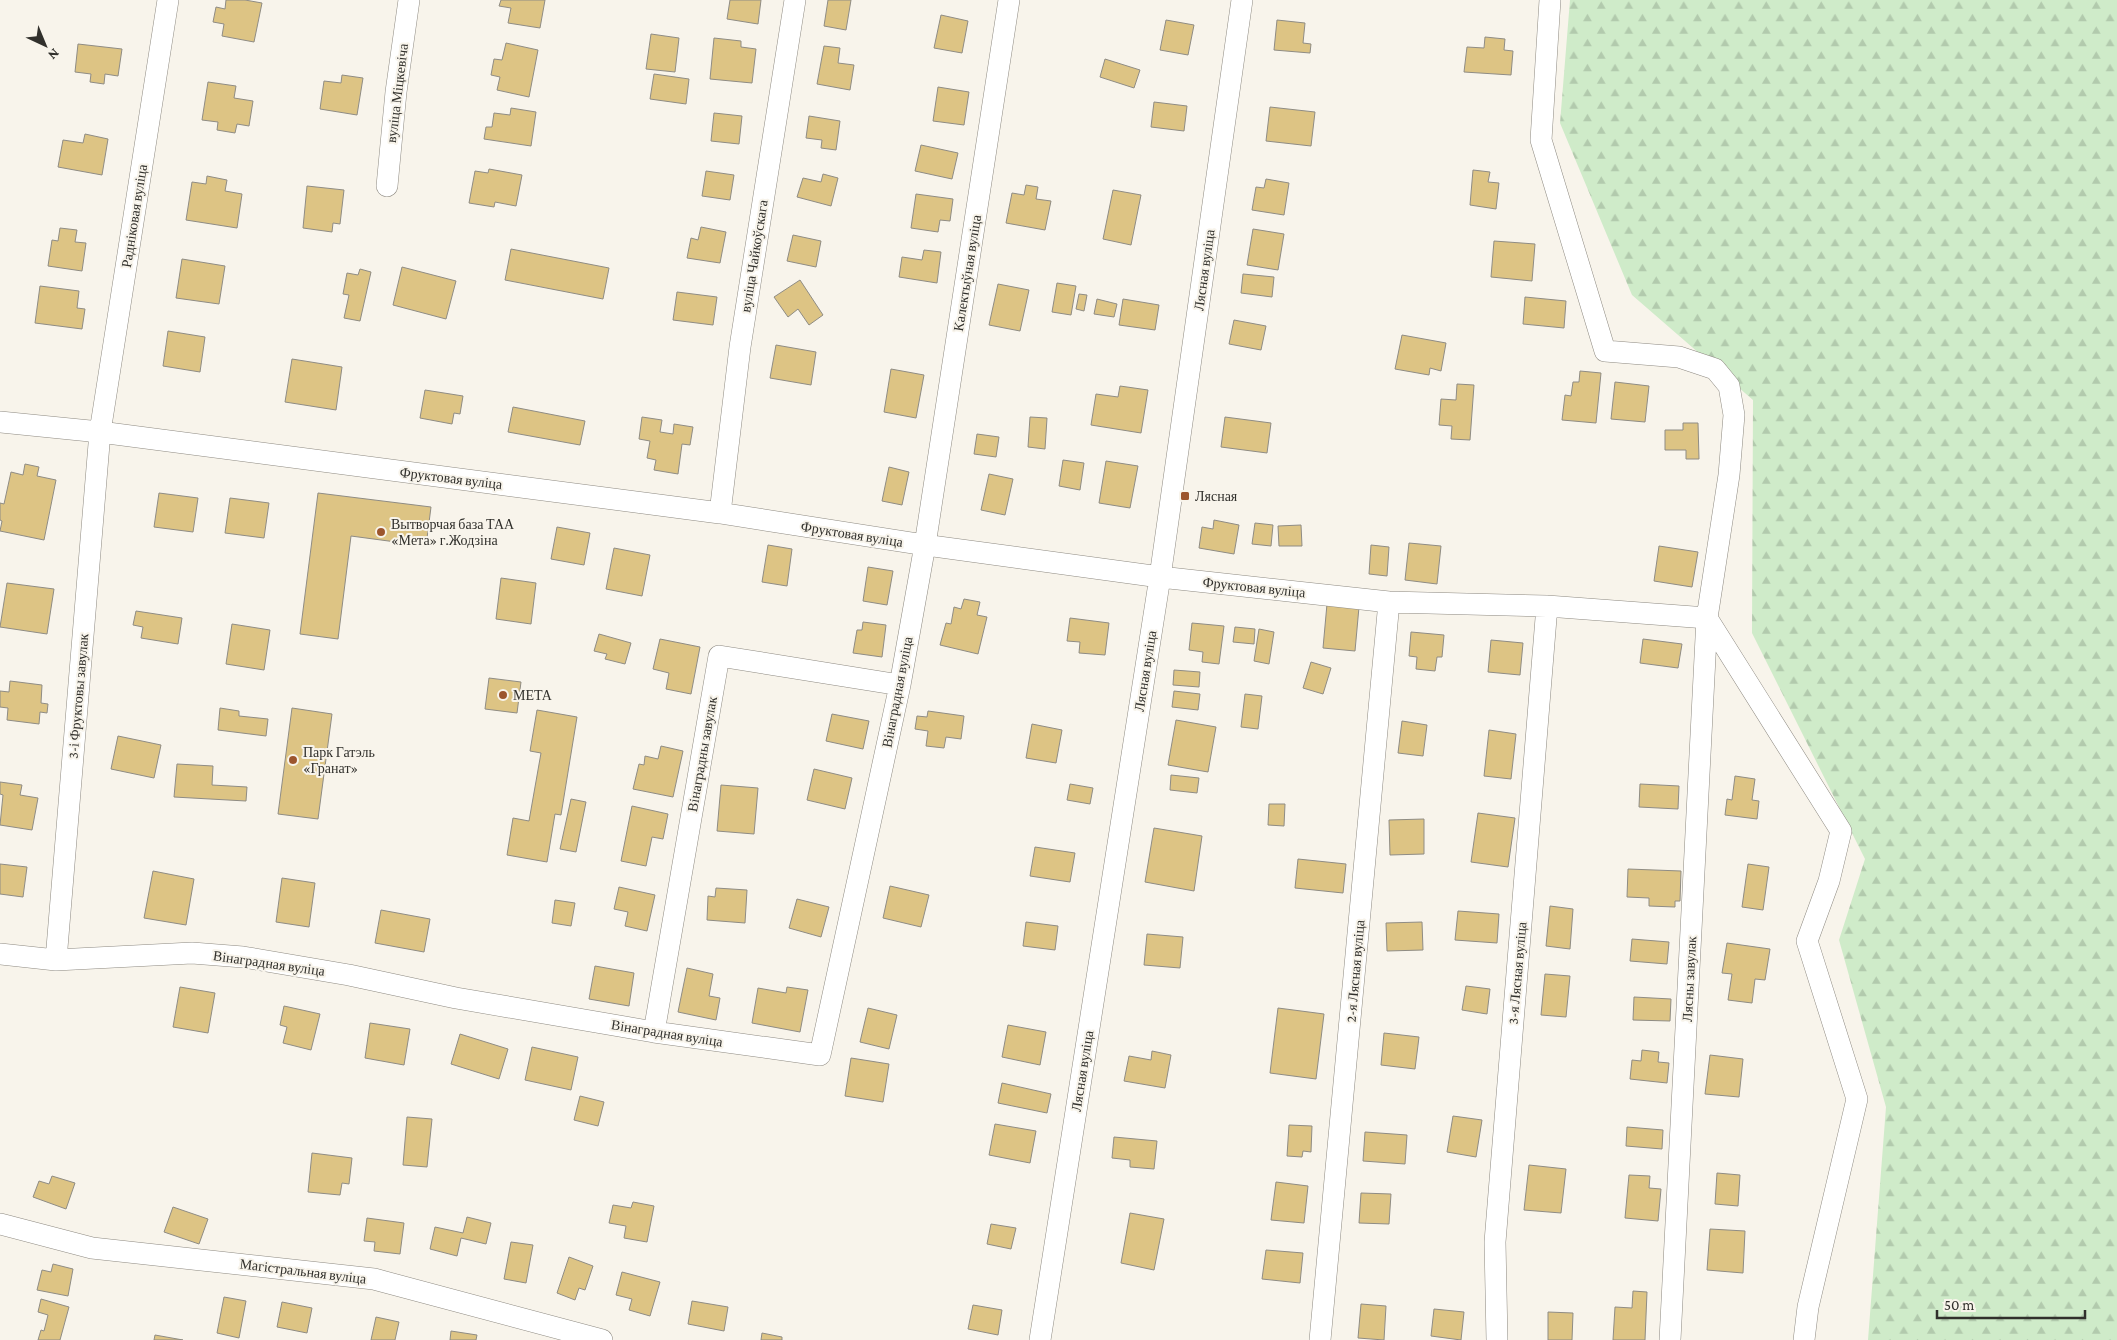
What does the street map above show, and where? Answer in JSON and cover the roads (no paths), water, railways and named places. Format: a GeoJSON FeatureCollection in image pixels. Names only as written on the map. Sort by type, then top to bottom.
{"type":"FeatureCollection","features":[{"type":"Feature","properties":{"kind":"street","name":"Радніковая вуліца"},"geometry":{"type":"LineString","coordinates":[[100,432],[168,0]]}},
{"type":"Feature","properties":{"kind":"street","name":"вуліца Міцкевіча"},"geometry":{"type":"LineString","coordinates":[[387,186],[396,92],[410,0]]}},
{"type":"Feature","properties":{"kind":"street","name":"вуліца Чайкоўскага"},"geometry":{"type":"LineString","coordinates":[[720,513],[740,347],[795,0]]}},
{"type":"Feature","properties":{"kind":"street","name":"Калектыўная вуліца"},"geometry":{"type":"LineString","coordinates":[[924,545],[1009,0]]}},
{"type":"Feature","properties":{"kind":"street","name":"Лясная вуліца"},"geometry":{"type":"LineString","coordinates":[[1040,1340],[1160,577],[1242,0]]}},
{"type":"Feature","properties":{"kind":"street","name":"Лясны завулак"},"geometry":{"type":"LineString","coordinates":[[1550,0],[1541,140],[1604,351],[1679,357],[1715,369],[1729,386],[1734,415],[1729,475],[1707,618],[1670,1340]]}},
{"type":"Feature","properties":{"kind":"street","name":"Фруктовая вуліца"},"geometry":{"type":"LineString","coordinates":[[0,422],[100,432],[720,513],[924,545],[1160,577],[1389,602],[1547,606],[1707,618]]}},
{"type":"Feature","properties":{"kind":"street","name":"3-і Фруктовы завулак"},"geometry":{"type":"LineString","coordinates":[[56,960],[100,432]]}},
{"type":"Feature","properties":{"kind":"street","name":"Вінаградная вуліца"},"geometry":{"type":"LineString","coordinates":[[0,954],[56,960],[192,953],[243,957],[349,975],[465,1000],[654,1032],[820,1055],[900,685],[924,545]]}},
{"type":"Feature","properties":{"kind":"street","name":"2-я Лясная вуліца"},"geometry":{"type":"LineString","coordinates":[[1320,1340],[1389,602]]}},
{"type":"Feature","properties":{"kind":"street","name":"3-я Лясная вуліца"},"geometry":{"type":"LineString","coordinates":[[1497,1340],[1495,1242],[1547,606]]}},
{"type":"Feature","properties":{"kind":"street"},"geometry":{"type":"LineString","coordinates":[[1707,618],[1841,831],[1829,881],[1808,941],[1857,1099],[1808,1307],[1804,1340]]}},
{"type":"Feature","properties":{"kind":"street","name":"Вінаградны завулак"},"geometry":{"type":"LineString","coordinates":[[654,1032],[719,656],[900,685]]}},
{"type":"Feature","properties":{"kind":"street","name":"Магістральная вуліца"},"geometry":{"type":"LineString","coordinates":[[0,1224],[92,1248],[374,1279],[602,1340]]}},
{"type":"Feature","properties":{"kind":"place","name":"Лясная"},"geometry":{"type":"Point","coordinates":[1185,496]}},
{"type":"Feature","properties":{"kind":"place","name":"Вытворчая база ТАА «Мета» г.Жодзіна"},"geometry":{"type":"Point","coordinates":[381,532]}},
{"type":"Feature","properties":{"kind":"place","name":"МЕТА"},"geometry":{"type":"Point","coordinates":[503,695]}},
{"type":"Feature","properties":{"kind":"place","name":"Парк Гатэль «Гранат»"},"geometry":{"type":"Point","coordinates":[293,760]}}]}
